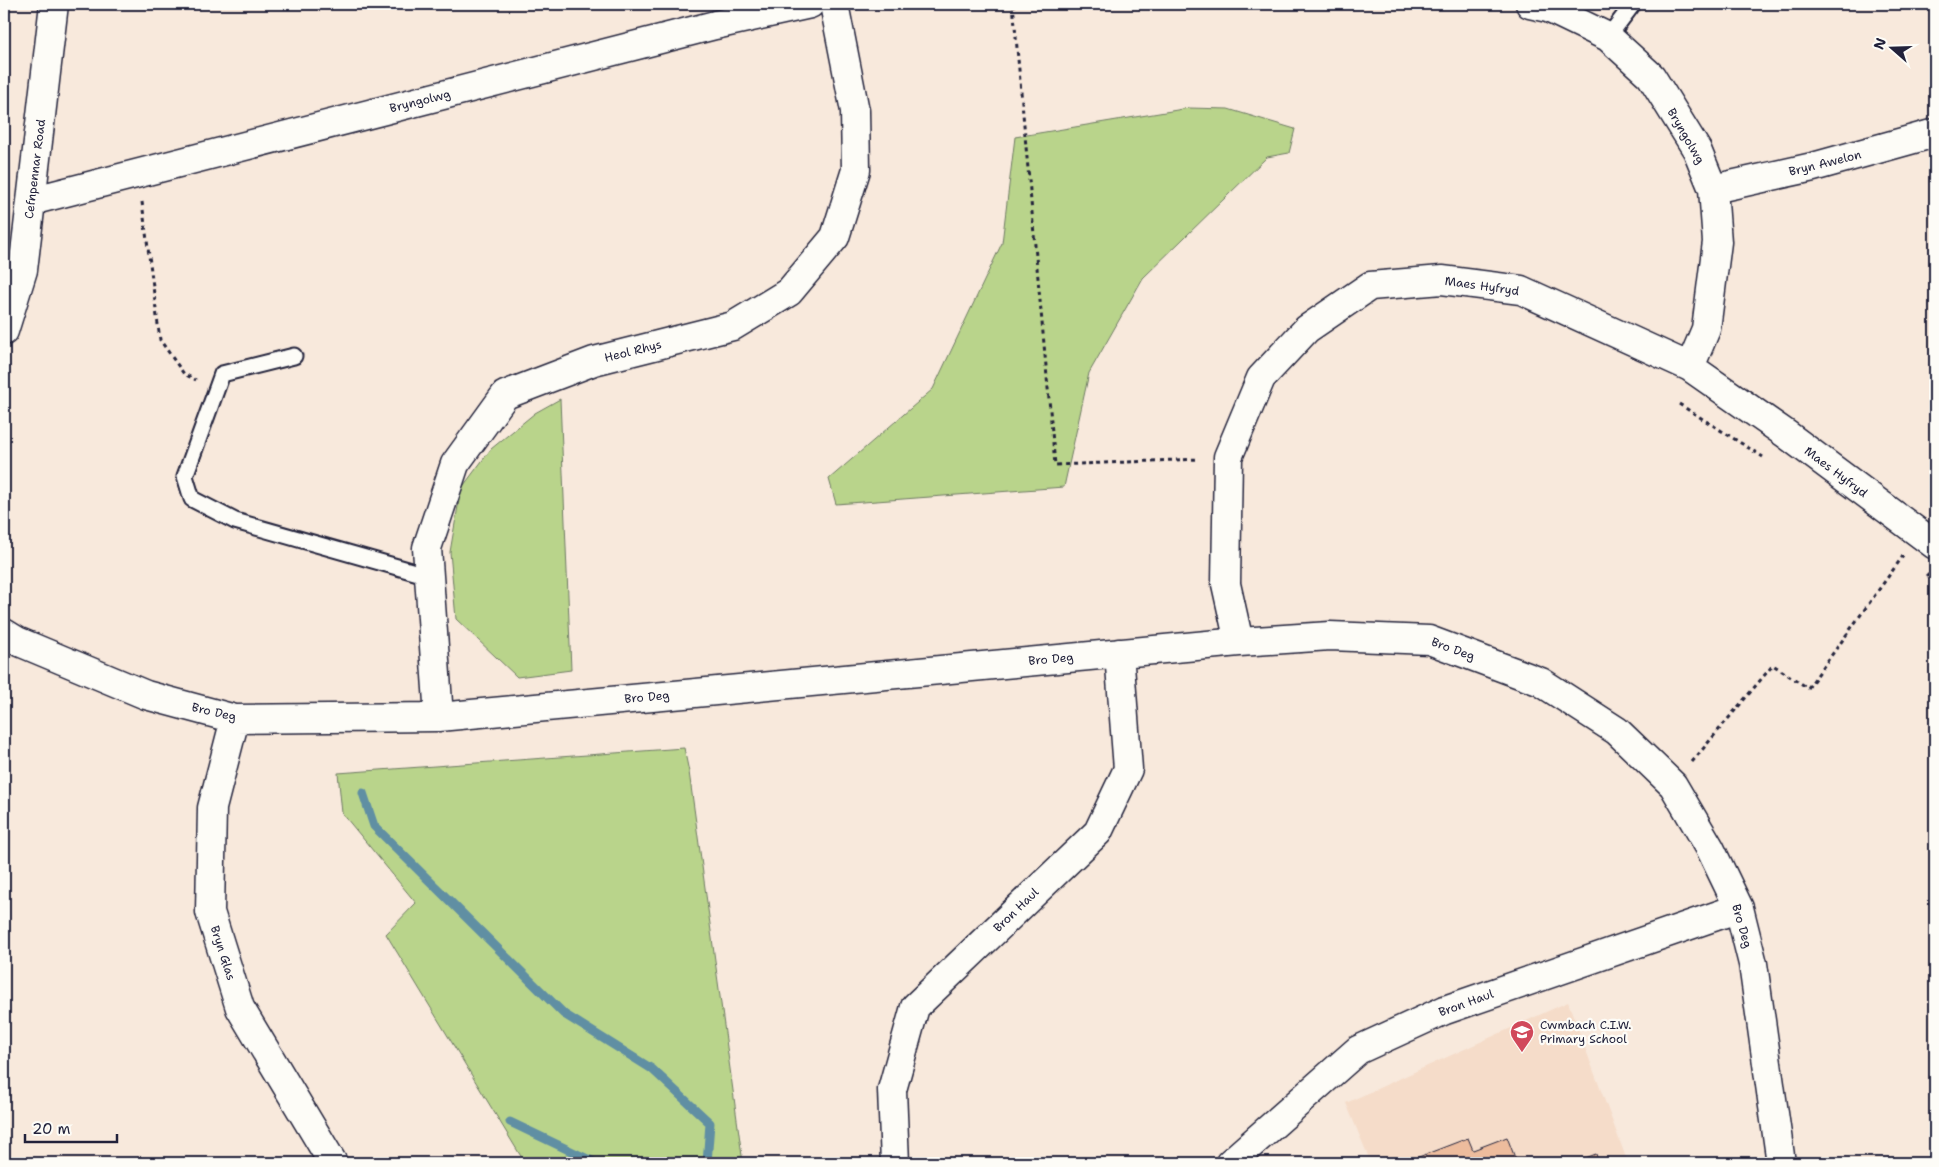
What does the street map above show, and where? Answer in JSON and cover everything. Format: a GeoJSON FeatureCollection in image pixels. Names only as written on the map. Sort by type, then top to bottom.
{"type":"FeatureCollection","features":[{"type":"Feature","properties":{"kind":"street","name":"Cefnpennar Road"},"geometry":{"type":"LineString","coordinates":[[4,331],[23,270],[54,4]]}},
{"type":"Feature","properties":{"kind":"street","name":"Bryngolwg"},"geometry":{"type":"LineString","coordinates":[[31,201],[139,173],[712,14],[810,4]]}},
{"type":"Feature","properties":{"kind":"street","name":"Heol Rhys"},"geometry":{"type":"LineString","coordinates":[[439,717],[428,548],[454,464],[505,395],[594,361],[732,326],[789,292],[835,237],[856,170],[855,111],[834,4]]}},
{"type":"Feature","properties":{"kind":"street","name":"Bryngolwg"},"geometry":{"type":"LineString","coordinates":[[1530,4],[1548,8],[1608,37],[1651,76],[1697,150],[1713,189],[1717,242],[1706,329],[1690,367]]}},
{"type":"Feature","properties":{"kind":"street","name":"Bryn Awelon"},"geometry":{"type":"LineString","coordinates":[[1713,189],[1813,167],[1935,133]]}},
{"type":"Feature","properties":{"kind":"street","name":"Maes Hyfryd"},"geometry":{"type":"LineString","coordinates":[[1239,642],[1226,584],[1228,457],[1260,378],[1307,329],[1370,286],[1442,280],[1521,290],[1690,367],[1786,434],[1935,545]]}},
{"type":"Feature","properties":{"kind":"street","name":"Bro Deg"},"geometry":{"type":"LineString","coordinates":[[4,633],[146,695],[235,719],[439,717],[1239,642],[1330,636],[1429,640],[1541,682],[1617,731],[1673,786],[1710,848],[1739,908],[1753,964],[1781,1163]]}},
{"type":"Feature","properties":{"kind":"street","name":"Bron Haul"},"geometry":{"type":"LineString","coordinates":[[895,1163],[892,1090],[915,1007],[1098,832],[1128,769],[1119,653]]}},
{"type":"Feature","properties":{"kind":"street","name":"Bryn Glas"},"geometry":{"type":"LineString","coordinates":[[235,719],[212,808],[210,912],[240,1008],[333,1163]]}},
{"type":"Feature","properties":{"kind":"street","name":"Bron Haul"},"geometry":{"type":"LineString","coordinates":[[1230,1163],[1358,1050],[1445,1010],[1739,908]]}},
{"type":"Feature","properties":{"kind":"lane"},"geometry":{"type":"LineString","coordinates":[[1608,37],[1632,4]]}},
{"type":"Feature","properties":{"kind":"lane"},"geometry":{"type":"LineString","coordinates":[[294,356],[222,374],[185,476],[192,499],[235,521],[429,576]]}},
{"type":"Feature","properties":{"kind":"path"},"geometry":{"type":"LineString","coordinates":[[1013,4],[1056,465],[1228,457]]}},
{"type":"Feature","properties":{"kind":"path"},"geometry":{"type":"LineString","coordinates":[[139,173],[160,340],[184,374],[216,390]]}},
{"type":"Feature","properties":{"kind":"path"},"geometry":{"type":"LineString","coordinates":[[1673,786],[1773,665],[1808,688],[1903,556]]}},
{"type":"Feature","properties":{"kind":"shaded area","name":"Cwmbach C.I.W. Primary School"},"geometry":{"type":"Polygon","coordinates":[[[1568,1002],[1628,1163],[1371,1163],[1346,1103],[1568,1002]]]}},
{"type":"Feature","properties":{"kind":"green space"},"geometry":{"type":"Polygon","coordinates":[[[1189,108],[1228,109],[1295,129],[1289,153],[1267,157],[1143,278],[1089,373],[1064,487],[836,504],[829,479],[933,389],[1002,243],[1015,137],[1189,108]]]}},
{"type":"Feature","properties":{"kind":"green space"},"geometry":{"type":"Polygon","coordinates":[[[560,399],[571,670],[517,677],[456,619],[450,552],[461,489],[491,449],[535,413],[560,399]]]}},
{"type":"Feature","properties":{"kind":"green space"},"geometry":{"type":"Polygon","coordinates":[[[684,748],[689,772],[743,1163],[525,1163],[386,934],[416,903],[342,813],[338,773],[684,748]]]}},
{"type":"Feature","properties":{"kind":"building"},"geometry":{"type":"Polygon","coordinates":[[[1507,1137],[1517,1163],[1403,1163],[1468,1138],[1473,1150],[1507,1137]]]}},
{"type":"Feature","properties":{"kind":"building"},"geometry":{"type":"Polygon","coordinates":[[[1596,1154],[1599,1163],[1572,1163],[1596,1154]]]}},
{"type":"Feature","properties":{"kind":"waterway"},"geometry":{"type":"LineString","coordinates":[[363,793],[374,826],[564,1014],[652,1069],[710,1123],[707,1163]]}},
{"type":"Feature","properties":{"kind":"waterway"},"geometry":{"type":"LineString","coordinates":[[510,1122],[596,1163]]}},
{"type":"Feature","properties":{"kind":"place","name":"Cwmbach C.I.W. Primary School"},"geometry":{"type":"Point","coordinates":[1522,1053]}}]}
